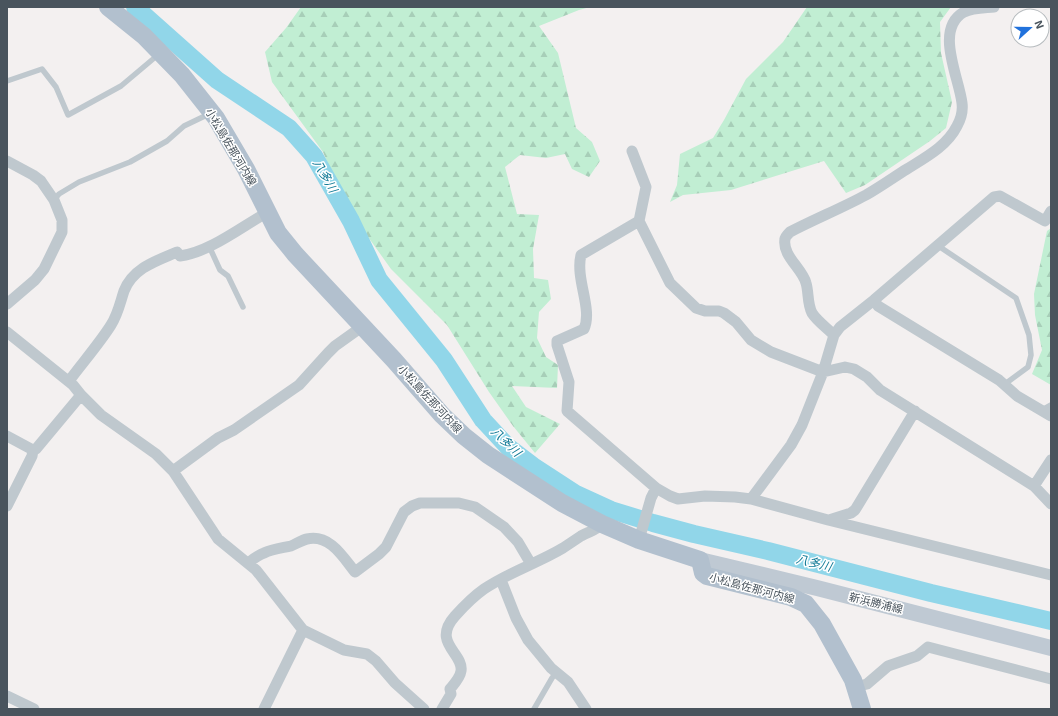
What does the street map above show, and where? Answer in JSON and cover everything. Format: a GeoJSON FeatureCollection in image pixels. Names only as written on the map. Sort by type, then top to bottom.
{"type":"FeatureCollection","features":[{"type":"Feature","properties":{"kind":"main road","name":"小松島佐那河内線"},"geometry":{"type":"LineString","coordinates":[[108,7],[144,36],[182,75],[212,113],[246,169],[278,233],[295,254],[363,326],[442,415],[464,436],[488,455],[562,503],[602,524],[700,560],[703,574],[707,576],[791,597],[806,604],[822,624],[853,680],[862,709]]}},
{"type":"Feature","properties":{"kind":"main road","name":"新浜勝浦線"},"geometry":{"type":"LineString","coordinates":[[700,560],[818,588],[1051,648]]}},
{"type":"Feature","properties":{"kind":"street"},"geometry":{"type":"LineString","coordinates":[[834,335],[814,315],[810,307],[807,284],[803,274],[789,255],[785,239],[790,232],[866,195],[931,154],[948,140],[957,127],[962,116],[962,103],[949,45],[949,34],[952,25],[958,17],[966,12],[994,7]]}},
{"type":"Feature","properties":{"kind":"street"},"geometry":{"type":"LineString","coordinates":[[632,151],[646,187],[639,221],[670,283],[696,308],[705,311],[719,311],[724,313],[736,322],[751,340],[758,345],[771,352],[822,372],[845,367],[854,369],[868,377],[880,390],[1034,486],[1051,504]]}},
{"type":"Feature","properties":{"kind":"street"},"geometry":{"type":"LineString","coordinates":[[7,161],[41,181],[54,200],[62,220],[62,232],[44,269],[35,280],[7,304]]}},
{"type":"Feature","properties":{"kind":"street"},"geometry":{"type":"LineString","coordinates":[[751,499],[791,445],[802,425],[834,335],[840,327],[874,300],[994,197],[1000,196],[1045,221],[1051,211]]}},
{"type":"Feature","properties":{"kind":"street"},"geometry":{"type":"LineString","coordinates":[[69,381],[111,324],[120,309],[125,290],[131,278],[140,269],[150,263],[177,252],[180,256],[209,246],[268,212]]}},
{"type":"Feature","properties":{"kind":"street"},"geometry":{"type":"LineString","coordinates":[[639,221],[581,255],[579,275],[586,307],[587,323],[584,329],[557,341],[557,345],[570,382],[567,410],[653,493],[678,499],[705,496],[751,499],[828,520],[1051,575]]}},
{"type":"Feature","properties":{"kind":"street"},"geometry":{"type":"LineString","coordinates":[[874,300],[878,306],[1005,384],[1017,396],[1048,411]]}},
{"type":"Feature","properties":{"kind":"street"},"geometry":{"type":"LineString","coordinates":[[173,471],[218,438],[234,430],[299,385],[335,346],[363,326]]}},
{"type":"Feature","properties":{"kind":"street"},"geometry":{"type":"LineString","coordinates":[[7,332],[69,381],[101,414],[156,454],[173,471],[218,539],[256,570],[303,630],[344,650],[367,654],[376,660],[395,683],[424,709]]}},
{"type":"Feature","properties":{"kind":"street"},"geometry":{"type":"LineString","coordinates":[[7,506],[32,456],[33,450],[36,449],[81,394]]}},
{"type":"Feature","properties":{"kind":"street"},"geometry":{"type":"LineString","coordinates":[[828,520],[851,513],[855,510],[915,411]]}},
{"type":"Feature","properties":{"kind":"street"},"geometry":{"type":"LineString","coordinates":[[7,436],[33,450]]}},
{"type":"Feature","properties":{"kind":"street"},"geometry":{"type":"LineString","coordinates":[[1034,486],[1051,460]]}},
{"type":"Feature","properties":{"kind":"street"},"geometry":{"type":"LineString","coordinates":[[640,537],[653,493]]}},
{"type":"Feature","properties":{"kind":"street"},"geometry":{"type":"LineString","coordinates":[[248,563],[262,553],[273,549],[292,546],[306,539],[315,538],[325,540],[334,546],[355,572],[386,547],[404,512],[412,506],[420,503],[459,503],[475,507],[504,527],[518,542],[530,564]]}},
{"type":"Feature","properties":{"kind":"street"},"geometry":{"type":"LineString","coordinates":[[442,709],[451,694],[450,689],[460,676],[462,670],[446,636],[448,628],[454,617],[484,589],[563,548],[583,535],[598,529],[602,524]]}},
{"type":"Feature","properties":{"kind":"street"},"geometry":{"type":"LineString","coordinates":[[500,580],[516,618],[528,640],[547,663],[568,682],[586,709]]}},
{"type":"Feature","properties":{"kind":"street"},"geometry":{"type":"LineString","coordinates":[[264,709],[303,630]]}},
{"type":"Feature","properties":{"kind":"street"},"geometry":{"type":"LineString","coordinates":[[855,687],[867,684],[888,666],[917,656],[928,647],[1051,679]]}},
{"type":"Feature","properties":{"kind":"street"},"geometry":{"type":"LineString","coordinates":[[7,696],[34,709]]}},
{"type":"Feature","properties":{"kind":"lane"},"geometry":{"type":"LineString","coordinates":[[7,81],[42,69],[56,87],[68,115],[121,86],[160,53]]}},
{"type":"Feature","properties":{"kind":"lane"},"geometry":{"type":"LineString","coordinates":[[54,200],[59,194],[79,182],[130,162],[167,141],[184,126],[212,113]]}},
{"type":"Feature","properties":{"kind":"lane"},"geometry":{"type":"LineString","coordinates":[[937,245],[1016,298],[1029,335],[1031,355],[1028,367],[1005,384]]}},
{"type":"Feature","properties":{"kind":"lane"},"geometry":{"type":"LineString","coordinates":[[209,246],[220,270],[228,276],[243,307]]}},
{"type":"Feature","properties":{"kind":"lane"},"geometry":{"type":"LineString","coordinates":[[534,709],[556,672]]}},
{"type":"Feature","properties":{"kind":"green space"},"geometry":{"type":"Polygon","coordinates":[[[301,7],[590,7],[539,26],[558,53],[576,128],[592,142],[600,161],[589,177],[572,169],[565,154],[546,158],[520,155],[505,167],[517,214],[539,215],[533,249],[534,278],[548,280],[551,299],[539,312],[537,338],[546,357],[558,365],[557,388],[512,386],[526,407],[560,424],[535,453],[513,426],[489,392],[447,325],[391,269],[346,206],[323,152],[272,82],[265,52],[286,28],[301,7]]]}},
{"type":"Feature","properties":{"kind":"green space"},"geometry":{"type":"Polygon","coordinates":[[[807,7],[951,7],[940,22],[941,53],[952,102],[946,128],[930,141],[865,185],[846,193],[824,161],[731,190],[683,195],[670,202],[677,185],[680,154],[713,138],[746,79],[783,42],[807,7]]]}},
{"type":"Feature","properties":{"kind":"green space"},"geometry":{"type":"Polygon","coordinates":[[[1051,228],[1051,385],[1032,374],[1042,350],[1035,315],[1034,294],[1047,231],[1051,228]]]}},
{"type":"Feature","properties":{"kind":"waterway","name":"八多川"},"geometry":{"type":"LineString","coordinates":[[135,7],[217,80],[289,128],[314,156],[351,221],[379,280],[444,360],[483,420],[508,447],[533,466],[576,494],[611,510],[653,523],[931,593],[1051,621]]}}]}
